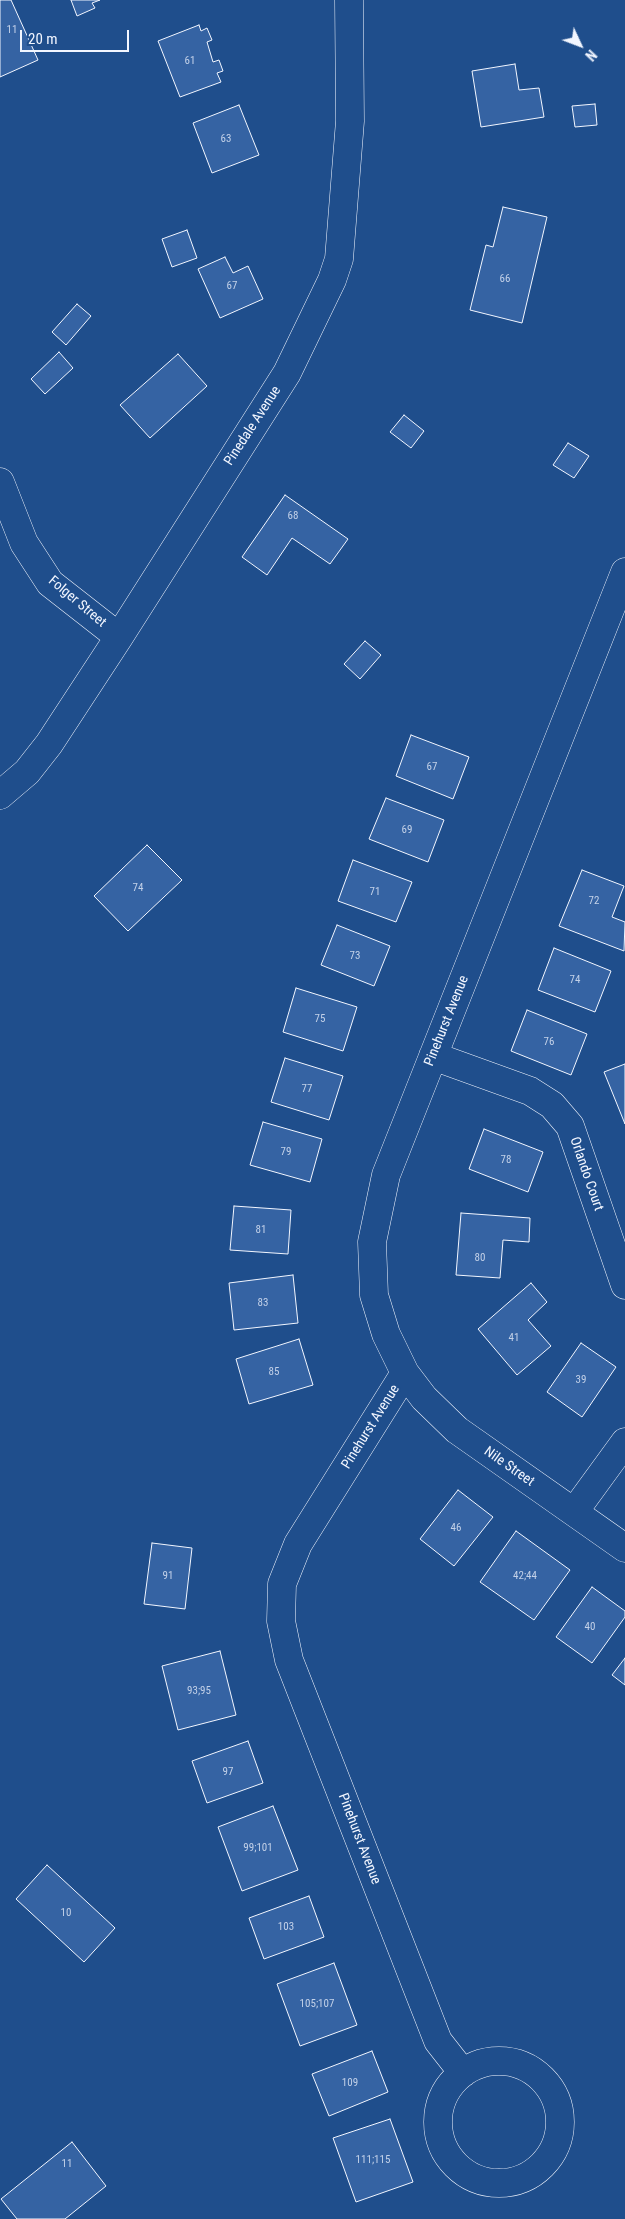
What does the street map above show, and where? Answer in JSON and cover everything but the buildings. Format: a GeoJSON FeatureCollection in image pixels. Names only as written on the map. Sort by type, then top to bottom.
{"type":"FeatureCollection","features":[{"type":"Feature","properties":{"kind":"street","name":"Pinedale Avenue"},"geometry":{"type":"LineString","coordinates":[[0,795],[27,772],[49,744],[119,637],[287,373],[332,280],[339,259],[350,120],[348,0]]}},
{"type":"Feature","properties":{"kind":"street","name":"Folger Street"},"geometry":{"type":"LineString","coordinates":[[0,482],[24,543],[50,583],[119,637]]}},
{"type":"Feature","properties":{"kind":"street","name":"Pinehurst Avenue"},"geometry":{"type":"LineString","coordinates":[[463,2073],[438,2041],[289,1660],[281,1621],[282,1584],[298,1544],[405,1373],[386,1334],[374,1295],[372,1242],[386,1175],[622,588]]}},
{"type":"Feature","properties":{"kind":"street","name":"Orlando Court"},"geometry":{"type":"LineString","coordinates":[[433,1056],[530,1091],[552,1105],[570,1126],[625,1285]]}},
{"type":"Feature","properties":{"kind":"street","name":"Nile Street"},"geometry":{"type":"LineString","coordinates":[[405,1373],[424,1398],[457,1430],[625,1548]]}},
{"type":"Feature","properties":{"kind":"street"},"geometry":{"type":"LineString","coordinates":[[574,1512],[625,1442]]}},
{"type":"Feature","properties":{"kind":"street"},"geometry":{"type":"LineString","coordinates":[[488,2062],[516,2063],[540,2076],[549,2087],[556,2098],[560,2112],[558,2139],[545,2163],[534,2172],[511,2182],[488,2182],[466,2173],[449,2157],[440,2136],[439,2112],[448,2091],[463,2073],[488,2062]]}}]}
